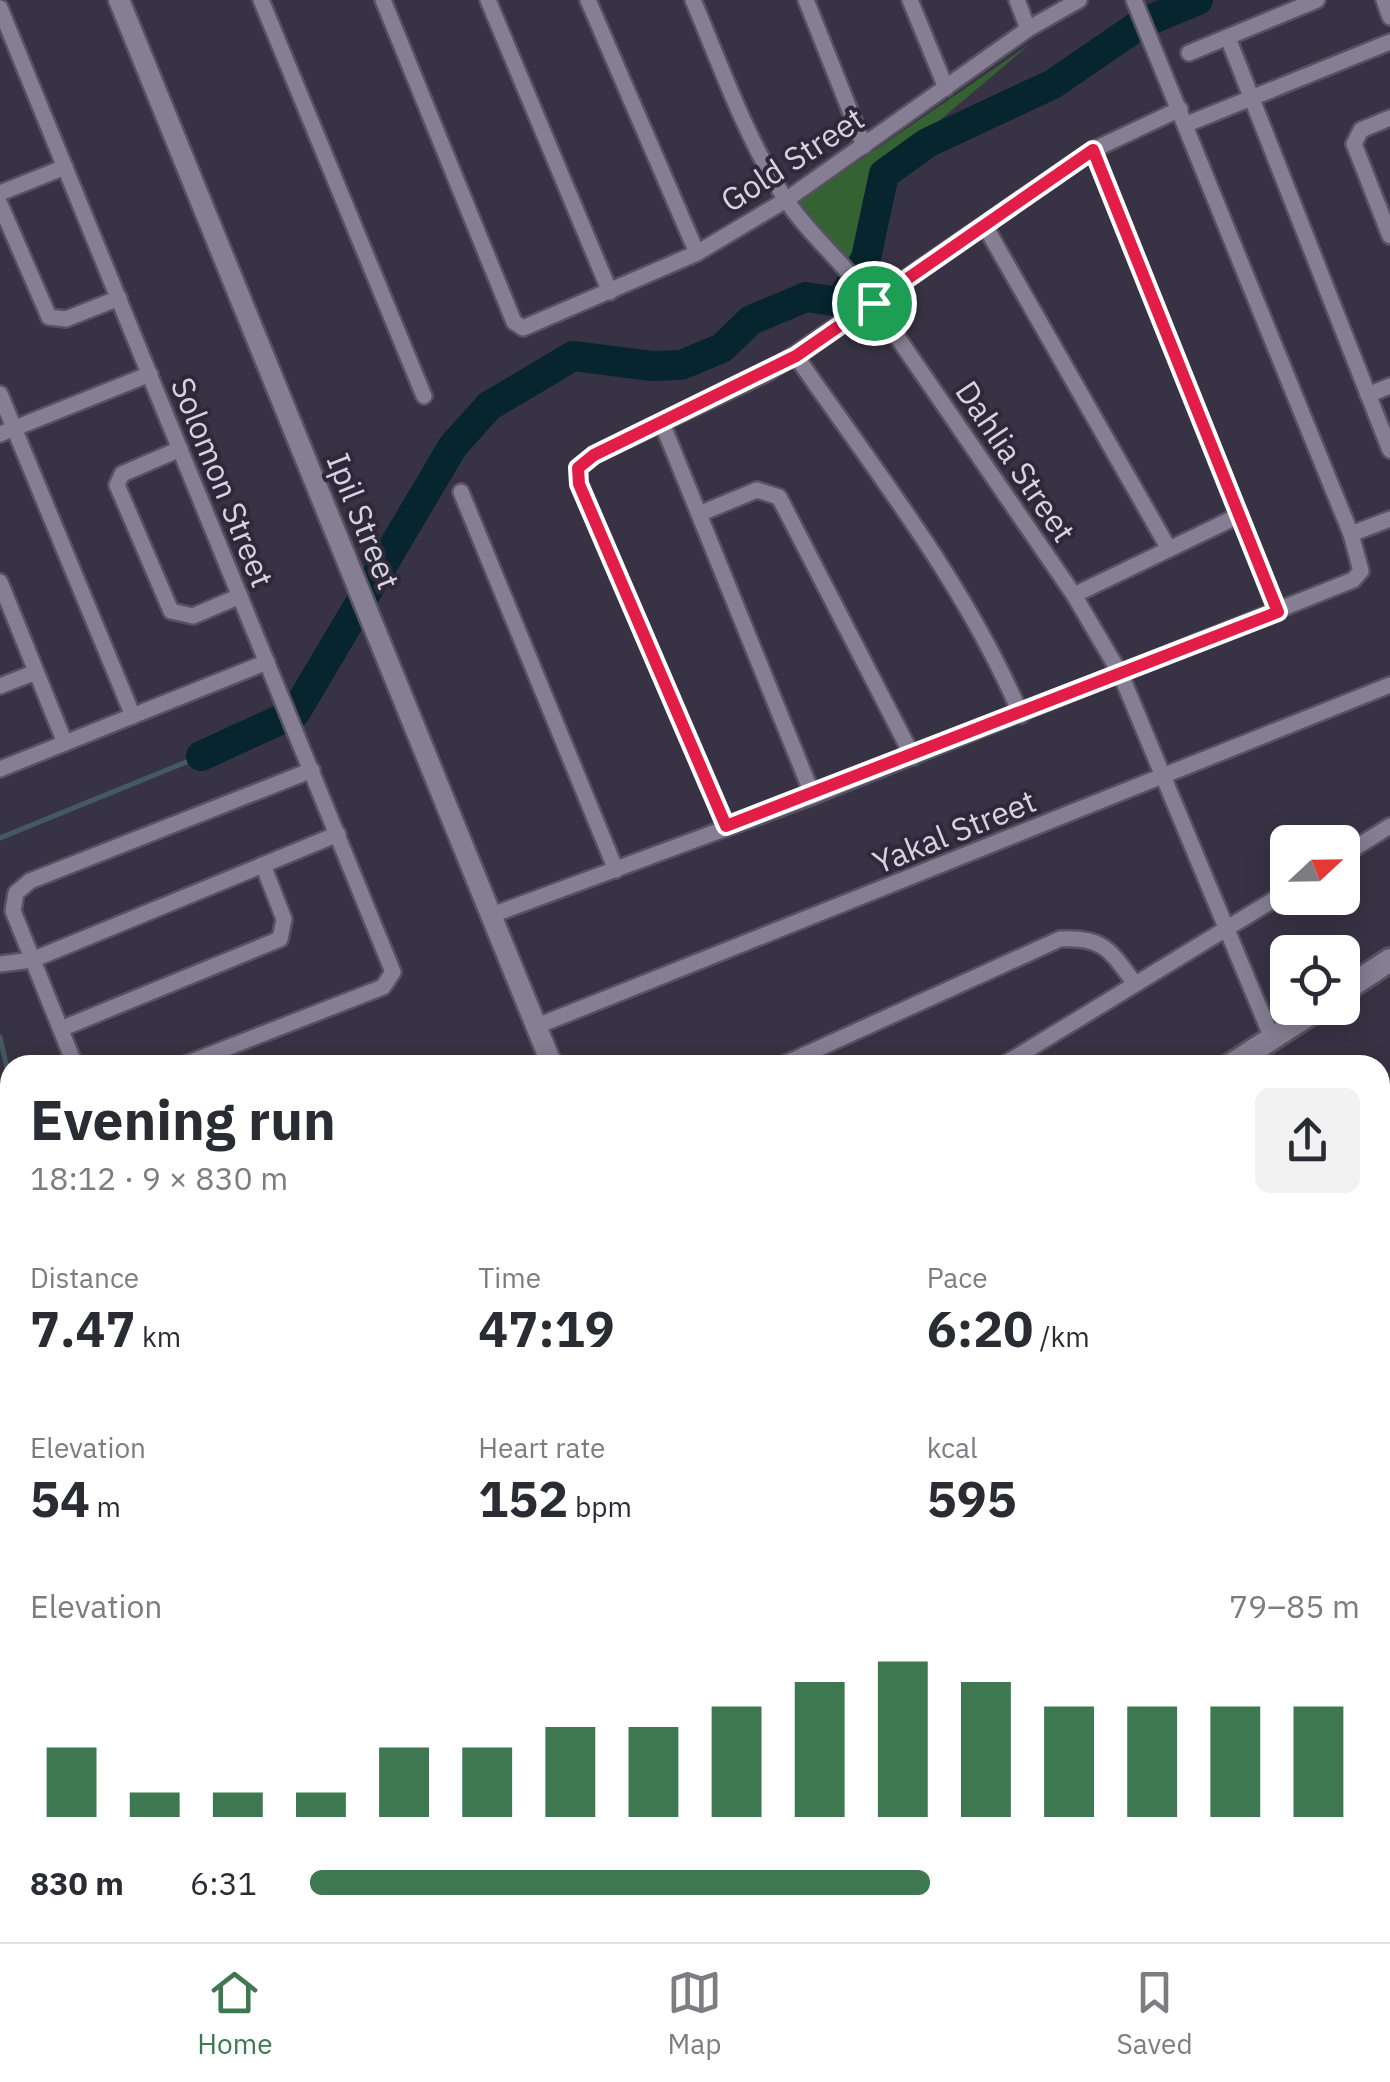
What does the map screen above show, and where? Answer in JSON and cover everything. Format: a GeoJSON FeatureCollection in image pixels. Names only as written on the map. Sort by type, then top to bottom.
{"type":"FeatureCollection","features":[{"type":"Feature","properties":{"kind":"main road"},"geometry":{"type":"LineString","coordinates":[[1360,980],[1390,960]]}},
{"type":"Feature","properties":{"kind":"main road"},"geometry":{"type":"LineString","coordinates":[[1246,1055],[1292,1025]]}},
{"type":"Feature","properties":{"kind":"street","name":"Ipil Street"},"geometry":{"type":"LineString","coordinates":[[119,0],[548,1055]]}},
{"type":"Feature","properties":{"kind":"street"},"geometry":{"type":"LineString","coordinates":[[262,0],[424,396]]}},
{"type":"Feature","properties":{"kind":"street","name":"Gold Street"},"geometry":{"type":"LineString","coordinates":[[383,0],[517,326],[523,328],[697,252],[786,200],[1028,29],[1079,0]]}},
{"type":"Feature","properties":{"kind":"street"},"geometry":{"type":"LineString","coordinates":[[488,0],[610,292]]}},
{"type":"Feature","properties":{"kind":"street"},"geometry":{"type":"LineString","coordinates":[[588,0],[697,252]]}},
{"type":"Feature","properties":{"kind":"street","name":"Dahlia Street"},"geometry":{"type":"LineString","coordinates":[[692,0],[750,133],[786,200],[844,262],[874,303],[1074,596],[1121,675],[1224,931],[1272,1038]]}},
{"type":"Feature","properties":{"kind":"street"},"geometry":{"type":"LineString","coordinates":[[806,0],[864,146]]}},
{"type":"Feature","properties":{"kind":"street"},"geometry":{"type":"LineString","coordinates":[[910,0],[946,88]]}},
{"type":"Feature","properties":{"kind":"street"},"geometry":{"type":"LineString","coordinates":[[1017,0],[1028,29]]}},
{"type":"Feature","properties":{"kind":"street"},"geometry":{"type":"LineString","coordinates":[[1188,53],[1317,0]]}},
{"type":"Feature","properties":{"kind":"street"},"geometry":{"type":"LineString","coordinates":[[1384,0],[1390,16]]}},
{"type":"Feature","properties":{"kind":"street","name":"Solomon Street"},"geometry":{"type":"LineString","coordinates":[[0,8],[4,31],[65,166],[338,834],[392,978],[384,987],[209,1055]]}},
{"type":"Feature","properties":{"kind":"street"},"geometry":{"type":"LineString","coordinates":[[492,915],[1020,715],[1278,612],[1353,580],[1361,571],[1351,534],[1141,14]]}},
{"type":"Feature","properties":{"kind":"street"},"geometry":{"type":"LineString","coordinates":[[1228,38],[1390,450]]}},
{"type":"Feature","properties":{"kind":"street"},"geometry":{"type":"LineString","coordinates":[[726,826],[579,484],[578,468],[594,455],[796,356],[1093,150],[1184,116],[1253,98],[1390,42]]}},
{"type":"Feature","properties":{"kind":"street"},"geometry":{"type":"LineString","coordinates":[[1390,118],[1355,136],[1385,208],[1390,236]]}},
{"type":"Feature","properties":{"kind":"street"},"geometry":{"type":"LineString","coordinates":[[1093,150],[1278,612]]}},
{"type":"Feature","properties":{"kind":"street"},"geometry":{"type":"LineString","coordinates":[[0,193],[65,166]]}},
{"type":"Feature","properties":{"kind":"street"},"geometry":{"type":"LineString","coordinates":[[0,204],[49,316],[66,320],[119,298]]}},
{"type":"Feature","properties":{"kind":"street"},"geometry":{"type":"LineString","coordinates":[[985,226],[1169,550]]}},
{"type":"Feature","properties":{"kind":"street"},"geometry":{"type":"LineString","coordinates":[[796,356],[953,585],[998,661],[1020,715]]}},
{"type":"Feature","properties":{"kind":"street"},"geometry":{"type":"LineString","coordinates":[[7,431],[150,374]]}},
{"type":"Feature","properties":{"kind":"street"},"geometry":{"type":"LineString","coordinates":[[1368,394],[1390,386]]}},
{"type":"Feature","properties":{"kind":"street"},"geometry":{"type":"LineString","coordinates":[[0,394],[7,431],[133,716]]}},
{"type":"Feature","properties":{"kind":"street"},"geometry":{"type":"LineString","coordinates":[[662,423],[814,796]]}},
{"type":"Feature","properties":{"kind":"street"},"geometry":{"type":"LineString","coordinates":[[180,449],[122,474],[118,484],[171,611],[193,616],[240,596]]}},
{"type":"Feature","properties":{"kind":"street"},"geometry":{"type":"LineString","coordinates":[[699,514],[757,490],[779,497],[913,757]]}},
{"type":"Feature","properties":{"kind":"street"},"geometry":{"type":"LineString","coordinates":[[462,492],[616,870]]}},
{"type":"Feature","properties":{"kind":"street"},"geometry":{"type":"LineString","coordinates":[[1074,596],[1240,515]]}},
{"type":"Feature","properties":{"kind":"street"},"geometry":{"type":"LineString","coordinates":[[1351,534],[1390,519]]}},
{"type":"Feature","properties":{"kind":"street"},"geometry":{"type":"LineString","coordinates":[[0,582],[4,606],[65,743]]}},
{"type":"Feature","properties":{"kind":"street"},"geometry":{"type":"LineString","coordinates":[[0,770],[267,662]]}},
{"type":"Feature","properties":{"kind":"street"},"geometry":{"type":"LineString","coordinates":[[0,686],[36,672]]}},
{"type":"Feature","properties":{"kind":"street","name":"Yakal Street"},"geometry":{"type":"LineString","coordinates":[[536,1026],[1390,684]]}},
{"type":"Feature","properties":{"kind":"street"},"geometry":{"type":"LineString","coordinates":[[71,1055],[13,911],[16,893],[30,881],[312,770]]}},
{"type":"Feature","properties":{"kind":"street"},"geometry":{"type":"LineString","coordinates":[[1360,845],[1390,826]]}},
{"type":"Feature","properties":{"kind":"street"},"geometry":{"type":"LineString","coordinates":[[0,964],[32,960],[338,834]]}},
{"type":"Feature","properties":{"kind":"street"},"geometry":{"type":"LineString","coordinates":[[62,1028],[280,939],[284,919],[263,865]]}},
{"type":"Feature","properties":{"kind":"street"},"geometry":{"type":"LineString","coordinates":[[1019,1055],[1134,981],[1270,902]]}},
{"type":"Feature","properties":{"kind":"street"},"geometry":{"type":"LineString","coordinates":[[804,1055],[1060,939],[1086,938],[1108,947],[1134,981]]}},
{"type":"Feature","properties":{"kind":"green space"},"geometry":{"type":"Polygon","coordinates":[[[1030,44],[876,174],[862,253],[851,266],[799,202],[1030,44]]]}},
{"type":"Feature","properties":{"kind":"waterway"},"geometry":{"type":"LineString","coordinates":[[201,756],[295,713],[453,446],[489,406],[573,356],[652,366],[681,365],[722,348],[751,320],[806,297],[840,302],[866,258],[884,174],[927,143],[1053,84],[1142,23],[1198,0]]}},
{"type":"Feature","properties":{"kind":"waterway"},"geometry":{"type":"LineString","coordinates":[[0,838],[201,756]]}},
{"type":"Feature","properties":{"kind":"waterway"},"geometry":{"type":"LineString","coordinates":[[0,1037],[4,1055]]}},
{"type":"Feature","properties":{"kind":"route"},"geometry":{"type":"LineString","coordinates":[[1093,150],[1278,612],[814,796],[726,826],[579,484],[578,468],[594,455],[769,372],[874,303],[1093,150]]}}]}
